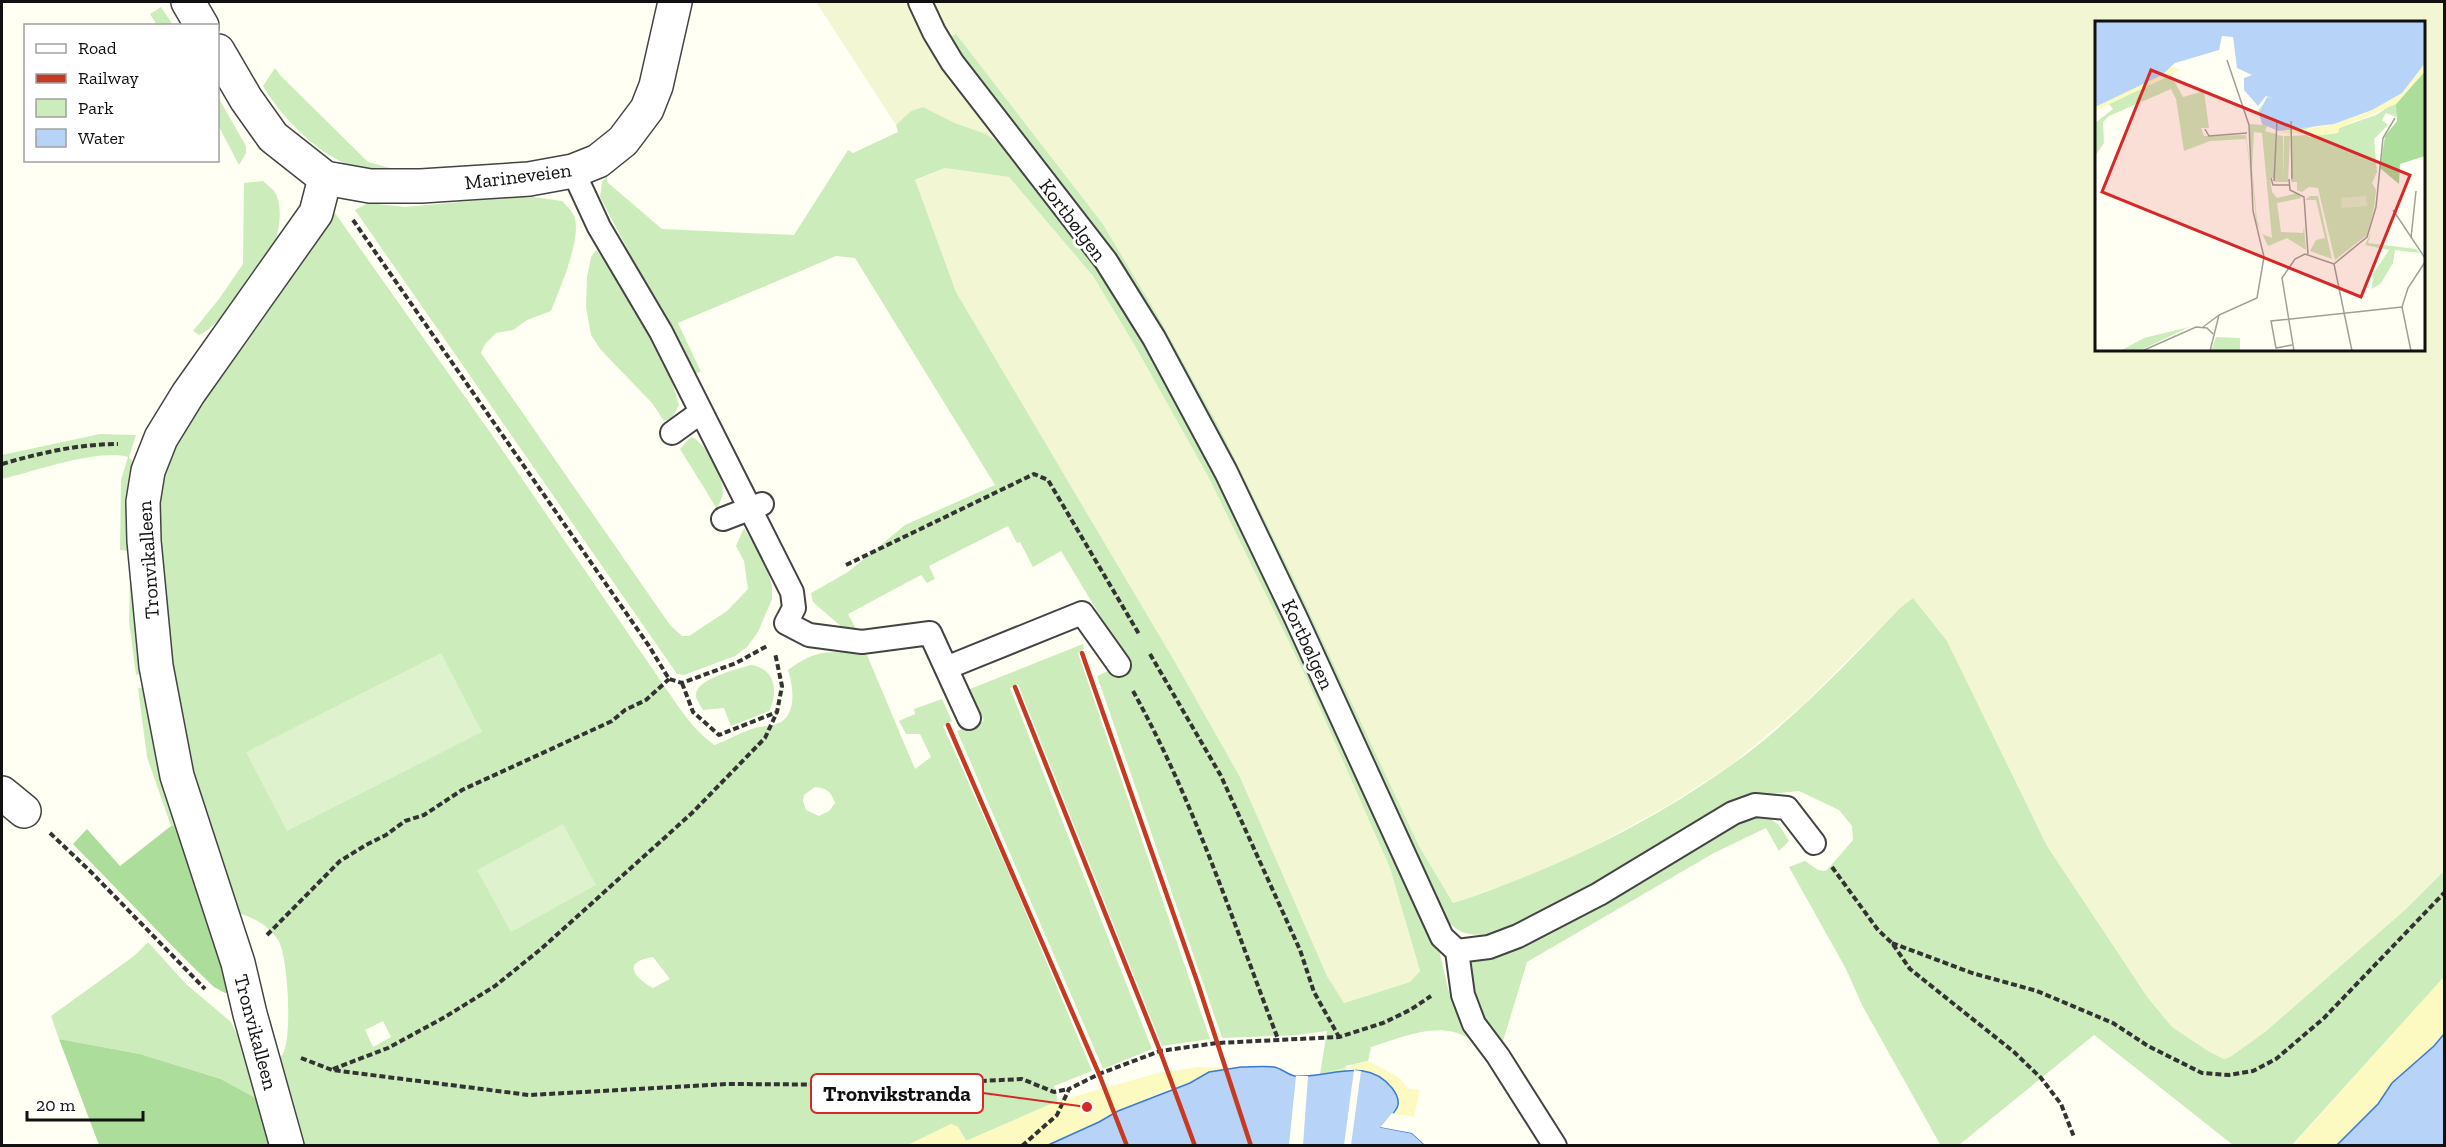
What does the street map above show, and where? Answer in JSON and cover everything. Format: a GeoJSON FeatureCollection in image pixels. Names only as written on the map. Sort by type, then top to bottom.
{"type":"FeatureCollection","features":[{"type":"Feature","properties":{"kind":"street"},"geometry":{"type":"LineString","coordinates":[[188,2],[201,24]]}},
{"type":"Feature","properties":{"kind":"street","name":"Marineveien"},"geometry":{"type":"LineString","coordinates":[[325,178],[370,186],[421,186],[530,179],[573,171],[597,161],[623,141],[647,109],[656,86],[675,2]]}},
{"type":"Feature","properties":{"kind":"street"},"geometry":{"type":"LineString","coordinates":[[219,53],[246,99],[273,137],[325,178]]}},
{"type":"Feature","properties":{"kind":"street","name":"Tronvikalleen"},"geometry":{"type":"LineString","coordinates":[[287,1146],[249,1014],[238,963],[177,776],[156,666],[144,541],[143,502],[144,485],[154,451],[188,394],[316,213],[325,178]]}},
{"type":"Feature","properties":{"kind":"lane","name":"Kortbølgen"},"geometry":{"type":"LineString","coordinates":[[920,2],[952,62],[1106,261],[1154,338],[1226,472],[1290,605],[1431,916],[1442,937],[1458,951]]}},
{"type":"Feature","properties":{"kind":"lane"},"geometry":{"type":"LineString","coordinates":[[573,171],[599,227],[708,416],[799,589],[794,608],[786,623],[808,635],[862,642],[930,633],[969,718]]}},
{"type":"Feature","properties":{"kind":"lane"},"geometry":{"type":"LineString","coordinates":[[672,434],[708,416]]}},
{"type":"Feature","properties":{"kind":"lane"},"geometry":{"type":"LineString","coordinates":[[723,519],[756,507]]}},
{"type":"Feature","properties":{"kind":"lane"},"geometry":{"type":"LineString","coordinates":[[946,668],[1082,613],[1119,665]]}},
{"type":"Feature","properties":{"kind":"lane"},"geometry":{"type":"LineString","coordinates":[[1555,1146],[1498,1056],[1486,1044],[1474,1024],[1463,995],[1458,951],[1489,947],[1518,936],[1599,894],[1733,813],[1755,805],[1787,808],[1814,843]]}},
{"type":"Feature","properties":{"kind":"path"},"geometry":{"type":"LineString","coordinates":[[325,178],[649,646],[669,679],[682,683],[736,663],[773,643],[782,686],[777,712],[765,738],[692,813],[541,949],[495,986],[446,1017],[388,1048],[332,1070]]}},
{"type":"Feature","properties":{"kind":"path"},"geometry":{"type":"LineString","coordinates":[[2,464],[36,454],[93,444],[131,445],[154,451]]}},
{"type":"Feature","properties":{"kind":"path"},"geometry":{"type":"LineString","coordinates":[[1119,665],[1169,760],[1278,1039]]}},
{"type":"Feature","properties":{"kind":"path"},"geometry":{"type":"LineString","coordinates":[[238,963],[340,861],[386,835],[405,821],[424,815],[462,790],[612,721],[625,710],[646,700],[669,679]]}},
{"type":"Feature","properties":{"kind":"path"},"geometry":{"type":"LineString","coordinates":[[682,683],[693,712],[719,735],[777,712]]}},
{"type":"Feature","properties":{"kind":"path"},"geometry":{"type":"LineString","coordinates":[[13,802],[90,871],[207,990],[249,1014]]}},
{"type":"Feature","properties":{"kind":"path"},"geometry":{"type":"LineString","coordinates":[[1814,843],[1878,930],[1892,943],[1910,969],[2014,1052],[2041,1078],[2061,1104],[2074,1137]]}},
{"type":"Feature","properties":{"kind":"path"},"geometry":{"type":"LineString","coordinates":[[1892,943],[1972,973],[2046,994],[2113,1023],[2148,1046],[2202,1073],[2229,1075],[2253,1071],[2276,1059],[2324,1018],[2445,893]]}},
{"type":"Feature","properties":{"kind":"path"},"geometry":{"type":"LineString","coordinates":[[292,1051],[301,1058],[332,1070],[529,1095],[727,1084],[899,1085],[1022,1079],[1054,1092],[1069,1089],[1099,1074],[1160,1051],[1217,1043],[1339,1037],[1383,1023],[1410,1010],[1446,986],[1458,951]]}},
{"type":"Feature","properties":{"kind":"path"},"geometry":{"type":"LineString","coordinates":[[1022,1146],[1057,1114],[1069,1089]]}},
{"type":"Feature","properties":{"kind":"green space"},"geometry":{"type":"Polygon","coordinates":[[[816,2],[2444,2],[2444,871],[2406,909],[2265,1032],[2224,1059],[2208,1051],[2172,1027],[2148,998],[2047,846],[1947,641],[1913,598],[1900,608],[1803,705],[1731,765],[1667,806],[1576,856],[1524,878],[1453,903],[1419,846],[1291,573],[1220,429],[1159,318],[942,66],[1001,144],[986,134],[955,123],[923,107],[911,111],[896,125],[816,2]]]}},
{"type":"Feature","properties":{"kind":"green space"},"geometry":{"type":"Polygon","coordinates":[[[161,7],[172,24],[156,24],[150,14],[161,7]]]}},
{"type":"Feature","properties":{"kind":"green space"},"geometry":{"type":"Polygon","coordinates":[[[956,34],[1102,223],[1159,318],[1220,429],[1291,573],[1419,846],[1453,903],[1526,877],[1597,845],[1698,788],[1753,749],[1775,730],[1819,691],[1900,608],[1913,598],[1947,641],[2047,846],[2148,998],[2172,1027],[2208,1051],[2224,1059],[2230,1057],[2265,1032],[2406,909],[2444,871],[2444,977],[2292,1145],[2233,1145],[2094,1035],[1959,1145],[1941,1146],[1862,1005],[1846,969],[1789,867],[1805,861],[1818,870],[1826,871],[1853,840],[1852,826],[1839,810],[1799,791],[1761,795],[1528,921],[1484,934],[1475,935],[1458,930],[1443,917],[1210,421],[947,39],[956,34]]]}},
{"type":"Feature","properties":{"kind":"green space"},"geometry":{"type":"Polygon","coordinates":[[[275,68],[368,162],[409,173],[376,172],[355,167],[339,161],[309,140],[283,114],[263,86],[275,68]]]}},
{"type":"Feature","properties":{"kind":"green space"},"geometry":{"type":"Polygon","coordinates":[[[219,99],[246,146],[246,153],[239,165],[219,127],[219,99]]]}},
{"type":"Feature","properties":{"kind":"green space"},"geometry":{"type":"Polygon","coordinates":[[[923,107],[955,123],[986,134],[1001,144],[1042,192],[1117,294],[1202,445],[1431,932],[1440,954],[1450,997],[1468,1038],[1444,1031],[1420,1032],[1371,1047],[1368,1061],[1345,1066],[1398,1108],[1381,1126],[1425,1145],[1046,1145],[1241,1067],[1275,1067],[1292,1076],[1320,1074],[1327,1031],[1297,1035],[1222,1038],[1097,676],[1128,662],[1061,551],[1033,567],[1020,542],[1017,543],[1008,526],[929,566],[935,579],[927,583],[921,575],[848,614],[858,633],[851,635],[813,602],[811,593],[848,572],[905,525],[995,485],[855,258],[836,256],[678,323],[701,372],[693,374],[600,197],[602,182],[607,176],[607,182],[662,229],[794,235],[848,150],[853,153],[898,132],[896,125],[911,111],[923,107]],[[945,168],[915,180],[956,292],[1175,662],[1240,777],[1327,976],[1344,1003],[1410,982],[1420,971],[1390,868],[1307,679],[1209,478],[1093,276],[1009,177],[945,168]]]}},
{"type":"Feature","properties":{"kind":"green space"},"geometry":{"type":"Polygon","coordinates":[[[945,168],[1009,177],[1093,276],[1134,344],[1209,478],[1307,679],[1390,868],[1420,971],[1410,982],[1343,1003],[1327,976],[1240,777],[1175,662],[956,292],[915,181],[945,168]]]}},
{"type":"Feature","properties":{"kind":"green space"},"geometry":{"type":"Polygon","coordinates":[[[263,181],[274,191],[279,203],[279,226],[274,246],[229,309],[199,335],[193,331],[243,264],[244,183],[263,181]]]}},
{"type":"Feature","properties":{"kind":"green space"},"geometry":{"type":"Polygon","coordinates":[[[527,196],[562,201],[573,214],[576,225],[569,264],[551,311],[527,320],[513,330],[496,333],[485,344],[481,353],[670,625],[682,636],[689,636],[727,611],[748,589],[744,561],[736,546],[744,528],[766,566],[772,586],[772,599],[758,632],[747,647],[735,656],[684,675],[677,674],[355,210],[368,203],[405,207],[527,196]]]}},
{"type":"Feature","properties":{"kind":"green space"},"geometry":{"type":"Polygon","coordinates":[[[335,213],[492,435],[680,709],[714,745],[753,729],[781,722],[786,718],[792,705],[788,670],[817,654],[834,652],[867,655],[915,769],[931,757],[920,734],[906,734],[899,721],[915,714],[914,709],[942,699],[952,721],[943,726],[1010,875],[1092,1071],[1054,1086],[1058,1101],[966,1141],[958,1127],[951,1124],[906,1146],[301,1145],[276,1062],[283,1052],[288,1028],[286,977],[281,948],[274,934],[263,925],[231,911],[184,761],[151,522],[172,439],[306,249],[335,213]],[[815,787],[804,795],[803,801],[806,810],[819,816],[829,811],[835,803],[828,791],[815,787]],[[653,957],[637,962],[634,970],[646,984],[653,988],[670,979],[653,957]],[[383,1021],[365,1030],[373,1047],[391,1037],[383,1021]]]}},
{"type":"Feature","properties":{"kind":"green space"},"geometry":{"type":"Polygon","coordinates":[[[596,250],[611,268],[666,362],[679,405],[672,418],[664,421],[652,403],[601,350],[591,335],[586,307],[587,277],[591,257],[596,250]]]}},
{"type":"Feature","properties":{"kind":"green space"},"geometry":{"type":"Polygon","coordinates":[[[100,434],[136,435],[129,457],[133,462],[130,551],[120,550],[121,480],[128,457],[116,455],[84,458],[2,479],[2,455],[100,434]]]}},
{"type":"Feature","properties":{"kind":"green space"},"geometry":{"type":"Polygon","coordinates":[[[691,437],[702,445],[720,477],[723,494],[717,509],[680,449],[691,437]]]}},
{"type":"Feature","properties":{"kind":"green space"},"geometry":{"type":"Polygon","coordinates":[[[130,579],[139,588],[145,672],[136,675],[129,621],[130,579]]]}},
{"type":"Feature","properties":{"kind":"green space"},"geometry":{"type":"Polygon","coordinates":[[[1083,644],[1084,649],[1078,653],[1210,1039],[1162,1046],[1018,684],[1010,688],[1152,1049],[1103,1069],[957,731],[984,721],[970,689],[1083,644]]]}},
{"type":"Feature","properties":{"kind":"green space"},"geometry":{"type":"Polygon","coordinates":[[[441,653],[482,732],[287,831],[246,752],[441,653]]]}},
{"type":"Feature","properties":{"kind":"green space"},"geometry":{"type":"Polygon","coordinates":[[[751,665],[765,671],[773,682],[774,696],[769,711],[731,726],[724,708],[703,710],[696,697],[702,685],[727,672],[751,665]]]}},
{"type":"Feature","properties":{"kind":"green space"},"geometry":{"type":"Polygon","coordinates":[[[151,687],[181,824],[171,826],[147,757],[138,688],[151,687]]]}},
{"type":"Feature","properties":{"kind":"green space"},"geometry":{"type":"Polygon","coordinates":[[[1768,817],[1779,825],[1789,841],[1779,851],[1766,828],[1714,853],[1527,962],[1500,1051],[1473,1006],[1468,966],[1476,955],[1729,828],[1752,819],[1768,817]]]}},
{"type":"Feature","properties":{"kind":"green space"},"geometry":{"type":"Polygon","coordinates":[[[181,824],[229,991],[225,993],[214,987],[189,963],[73,844],[87,829],[120,866],[171,826],[181,824]]]}},
{"type":"Feature","properties":{"kind":"green space"},"geometry":{"type":"Polygon","coordinates":[[[563,824],[596,885],[511,932],[477,870],[563,824]]]}},
{"type":"Feature","properties":{"kind":"green space"},"geometry":{"type":"Polygon","coordinates":[[[148,942],[186,984],[231,1022],[250,1061],[263,1102],[221,1079],[140,1054],[59,1039],[51,1016],[134,956],[148,942]]]}},
{"type":"Feature","properties":{"kind":"green space"},"geometry":{"type":"Polygon","coordinates":[[[59,1039],[140,1054],[221,1079],[263,1102],[277,1145],[99,1145],[59,1039]]]}},
{"type":"Feature","properties":{"kind":"sand"},"geometry":{"type":"Polygon","coordinates":[[[2444,977],[2444,1034],[2434,1046],[2392,1083],[2378,1104],[2337,1145],[2292,1146],[2444,977]]]}},
{"type":"Feature","properties":{"kind":"sand"},"geometry":{"type":"Polygon","coordinates":[[[1368,1061],[1398,1077],[1409,1089],[1420,1090],[1414,1117],[1392,1113],[1398,1108],[1345,1069],[1330,1072],[1368,1061]]]}},
{"type":"Feature","properties":{"kind":"sand"},"geometry":{"type":"Polygon","coordinates":[[[1197,1067],[1238,1068],[1196,1078],[1190,1083],[1176,1086],[1046,1145],[906,1146],[951,1124],[958,1127],[966,1141],[1058,1101],[1154,1074],[1197,1067]]]}},
{"type":"Feature","properties":{"kind":"water"},"geometry":{"type":"Polygon","coordinates":[[[2444,1034],[2444,1145],[2337,1145],[2378,1104],[2392,1083],[2434,1046],[2444,1034]]]}},
{"type":"Feature","properties":{"kind":"water"},"geometry":{"type":"Polygon","coordinates":[[[1241,1067],[1274,1067],[1295,1076],[1358,1070],[1370,1073],[1381,1078],[1392,1088],[1398,1101],[1395,1111],[1381,1127],[1412,1133],[1425,1145],[1046,1146],[1118,1111],[1190,1083],[1209,1072],[1241,1067]]]}},
{"type":"Feature","properties":{"kind":"pier"},"geometry":{"type":"Polygon","coordinates":[[[1354,1070],[1361,1071],[1351,1145],[1344,1145],[1354,1070]]]}},
{"type":"Feature","properties":{"kind":"pier"},"geometry":{"type":"Polygon","coordinates":[[[1296,1076],[1308,1076],[1303,1145],[1289,1145],[1296,1076]]]}},
{"type":"Feature","properties":{"kind":"pier"},"geometry":{"type":"Polygon","coordinates":[[[1392,1113],[1396,1114],[1386,1125],[1413,1130],[1428,1146],[1412,1133],[1380,1127],[1392,1113]]]}},
{"type":"Feature","properties":{"kind":"railway"},"geometry":{"type":"LineString","coordinates":[[1082,653],[1198,984],[1251,1146]]}},
{"type":"Feature","properties":{"kind":"railway"},"geometry":{"type":"LineString","coordinates":[[1015,687],[1160,1051],[1195,1146]]}},
{"type":"Feature","properties":{"kind":"railway"},"geometry":{"type":"LineString","coordinates":[[948,725],[1099,1074],[1127,1146]]}},
{"type":"Feature","properties":{"kind":"place","name":"Tronvikstranda"},"geometry":{"type":"Point","coordinates":[1087,1107]}}]}
